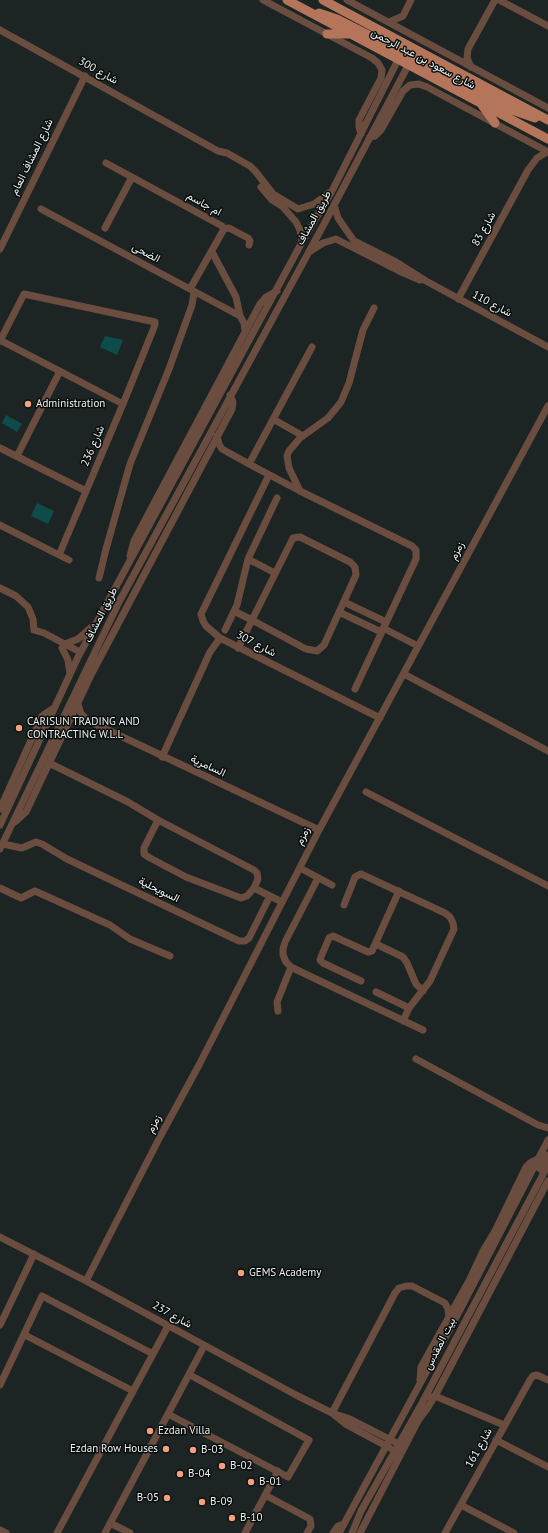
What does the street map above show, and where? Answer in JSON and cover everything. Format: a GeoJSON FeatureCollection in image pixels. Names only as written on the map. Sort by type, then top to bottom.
{"type":"FeatureCollection","features":[{"type":"Feature","properties":{"kind":"main road","name":"شارع سعود بن عبد الرحمن"},"geometry":{"type":"LineString","coordinates":[[287,0],[350,34],[402,52],[412,57],[480,103],[548,139]]}},
{"type":"Feature","properties":{"kind":"main road","name":"شارع سعود بن عبد الرحمن"},"geometry":{"type":"LineString","coordinates":[[323,0],[340,9],[402,52]]}},
{"type":"Feature","properties":{"kind":"main road"},"geometry":{"type":"LineString","coordinates":[[334,0],[340,9]]}},
{"type":"Feature","properties":{"kind":"main road"},"geometry":{"type":"LineString","coordinates":[[306,10],[337,19],[402,52],[404,58],[412,57],[512,110],[548,121]]}},
{"type":"Feature","properties":{"kind":"main road"},"geometry":{"type":"LineString","coordinates":[[327,34],[350,34]]}},
{"type":"Feature","properties":{"kind":"main road"},"geometry":{"type":"LineString","coordinates":[[480,103],[495,123]]}},
{"type":"Feature","properties":{"kind":"street","name":"شارع سعود بن عبد الرحمن"},"geometry":{"type":"LineString","coordinates":[[263,0],[372,58],[381,67],[381,78],[359,120],[361,134]]}},
{"type":"Feature","properties":{"kind":"street","name":"شارع سعود بن عبد الرحمن"},"geometry":{"type":"LineString","coordinates":[[347,0],[548,108]]}},
{"type":"Feature","properties":{"kind":"street"},"geometry":{"type":"LineString","coordinates":[[408,33],[404,27],[403,16],[412,0]]}},
{"type":"Feature","properties":{"kind":"street"},"geometry":{"type":"LineString","coordinates":[[452,56],[462,54],[468,49],[495,0]]}},
{"type":"Feature","properties":{"kind":"street"},"geometry":{"type":"LineString","coordinates":[[500,0],[548,26]]}},
{"type":"Feature","properties":{"kind":"street"},"geometry":{"type":"LineString","coordinates":[[388,22],[403,16]]}},
{"type":"Feature","properties":{"kind":"street","name":"شارع 300"},"geometry":{"type":"LineString","coordinates":[[0,30],[218,150]]}},
{"type":"Feature","properties":{"kind":"street"},"geometry":{"type":"LineString","coordinates":[[468,49],[467,58],[471,67]]}},
{"type":"Feature","properties":{"kind":"street","name":"طريق المشاف"},"geometry":{"type":"LineString","coordinates":[[0,825],[79,655],[302,242],[332,191],[402,52]]}},
{"type":"Feature","properties":{"kind":"street","name":"طريق المشاف"},"geometry":{"type":"LineString","coordinates":[[1,847],[119,602],[334,205],[412,57]]}},
{"type":"Feature","properties":{"kind":"street","name":"شارع المشاف العام"},"geometry":{"type":"LineString","coordinates":[[0,249],[85,76]]}},
{"type":"Feature","properties":{"kind":"street","name":"شارع سعود بن عبد الرحمن"},"geometry":{"type":"LineString","coordinates":[[370,137],[375,136],[381,130],[403,91],[414,84],[423,85],[548,152]]}},
{"type":"Feature","properties":{"kind":"street","name":"شارع 83"},"geometry":{"type":"LineString","coordinates":[[458,299],[528,170],[534,156],[534,149],[531,143]]}},
{"type":"Feature","properties":{"kind":"street"},"geometry":{"type":"LineString","coordinates":[[218,150],[223,155],[248,170],[268,196],[282,206],[298,226],[302,242]]}},
{"type":"Feature","properties":{"kind":"street"},"geometry":{"type":"LineString","coordinates":[[218,150],[227,153],[250,166],[272,194],[298,209],[314,204],[332,191]]}},
{"type":"Feature","properties":{"kind":"street","name":"شارع 83"},"geometry":{"type":"LineString","coordinates":[[528,170],[537,158],[548,152]]}},
{"type":"Feature","properties":{"kind":"street","name":"ام جاسم"},"geometry":{"type":"LineString","coordinates":[[99,578],[130,464],[192,305],[192,290],[224,229],[222,226],[106,163]]}},
{"type":"Feature","properties":{"kind":"street"},"geometry":{"type":"LineString","coordinates":[[105,228],[132,177]]}},
{"type":"Feature","properties":{"kind":"street","name":"شارع 110"},"geometry":{"type":"LineString","coordinates":[[334,205],[338,218],[354,241],[396,262],[458,299],[548,347]]}},
{"type":"Feature","properties":{"kind":"street","name":"الضحى"},"geometry":{"type":"LineString","coordinates":[[42,209],[240,316]]}},
{"type":"Feature","properties":{"kind":"street"},"geometry":{"type":"LineString","coordinates":[[224,229],[229,228],[248,238],[250,241],[249,245]]}},
{"type":"Feature","properties":{"kind":"street","name":"شارع 110"},"geometry":{"type":"LineString","coordinates":[[307,254],[323,243],[336,239],[410,276],[426,281]]}},
{"type":"Feature","properties":{"kind":"street"},"geometry":{"type":"LineString","coordinates":[[212,252],[236,297],[245,331]]}},
{"type":"Feature","properties":{"kind":"street","name":"طريق المشاف"},"geometry":{"type":"LineString","coordinates":[[130,562],[134,541],[255,312],[266,297],[277,290]]}},
{"type":"Feature","properties":{"kind":"street","name":"شارع 236"},"geometry":{"type":"LineString","coordinates":[[0,341],[24,294],[154,322],[155,325],[59,555]]}},
{"type":"Feature","properties":{"kind":"street"},"geometry":{"type":"LineString","coordinates":[[300,491],[290,472],[287,456],[292,446],[328,418],[341,402],[348,384],[363,330],[374,308]]}},
{"type":"Feature","properties":{"kind":"street"},"geometry":{"type":"LineString","coordinates":[[240,316],[247,316],[255,312]]}},
{"type":"Feature","properties":{"kind":"street"},"geometry":{"type":"LineString","coordinates":[[0,341],[123,404]]}},
{"type":"Feature","properties":{"kind":"street"},"geometry":{"type":"LineString","coordinates":[[238,344],[238,362]]}},
{"type":"Feature","properties":{"kind":"street"},"geometry":{"type":"LineString","coordinates":[[249,464],[312,348]]}},
{"type":"Feature","properties":{"kind":"street"},"geometry":{"type":"LineString","coordinates":[[17,456],[60,371]]}},
{"type":"Feature","properties":{"kind":"street","name":"طريق المشاف"},"geometry":{"type":"LineString","coordinates":[[13,823],[26,812],[92,672],[232,409],[233,402],[230,395]]}},
{"type":"Feature","properties":{"kind":"street","name":"زمزم"},"geometry":{"type":"LineString","coordinates":[[86,1281],[319,830],[548,406]]}},
{"type":"Feature","properties":{"kind":"street"},"geometry":{"type":"LineString","coordinates":[[273,419],[303,436]]}},
{"type":"Feature","properties":{"kind":"street"},"geometry":{"type":"LineString","coordinates":[[217,436],[218,442],[222,449],[300,491],[412,546],[416,550],[416,559],[355,689]]}},
{"type":"Feature","properties":{"kind":"street"},"geometry":{"type":"LineString","coordinates":[[0,448],[86,491]]}},
{"type":"Feature","properties":{"kind":"street"},"geometry":{"type":"LineString","coordinates":[[208,454],[222,449]]}},
{"type":"Feature","properties":{"kind":"street"},"geometry":{"type":"LineString","coordinates":[[220,638],[206,626],[201,614],[269,475]]}},
{"type":"Feature","properties":{"kind":"street"},"geometry":{"type":"LineString","coordinates":[[224,630],[239,598],[242,578],[248,559],[277,498]]}},
{"type":"Feature","properties":{"kind":"street"},"geometry":{"type":"LineString","coordinates":[[0,525],[69,560]]}},
{"type":"Feature","properties":{"kind":"street"},"geometry":{"type":"LineString","coordinates":[[234,611],[252,620],[306,649],[317,651],[324,645],[356,575],[356,571],[353,564],[300,537],[293,538],[275,573],[252,620],[238,648]]}},
{"type":"Feature","properties":{"kind":"street"},"geometry":{"type":"LineString","coordinates":[[248,559],[275,573]]}},
{"type":"Feature","properties":{"kind":"street"},"geometry":{"type":"LineString","coordinates":[[0,588],[16,596],[28,607],[33,619],[34,630],[41,636],[64,646],[79,655]]}},
{"type":"Feature","properties":{"kind":"street"},"geometry":{"type":"LineString","coordinates":[[119,602],[134,595]]}},
{"type":"Feature","properties":{"kind":"street"},"geometry":{"type":"LineString","coordinates":[[344,602],[418,646]]}},
{"type":"Feature","properties":{"kind":"street"},"geometry":{"type":"LineString","coordinates":[[339,612],[384,627]]}},
{"type":"Feature","properties":{"kind":"street"},"geometry":{"type":"LineString","coordinates":[[64,646],[78,639],[96,623]]}},
{"type":"Feature","properties":{"kind":"street","name":"شارع 307"},"geometry":{"type":"LineString","coordinates":[[162,757],[210,652],[220,638],[380,718]]}},
{"type":"Feature","properties":{"kind":"street"},"geometry":{"type":"LineString","coordinates":[[64,646],[70,674]]}},
{"type":"Feature","properties":{"kind":"street"},"geometry":{"type":"LineString","coordinates":[[404,674],[548,751]]}},
{"type":"Feature","properties":{"kind":"street"},"geometry":{"type":"LineString","coordinates":[[78,704],[81,714],[89,722]]}},
{"type":"Feature","properties":{"kind":"street","name":"طريق المشاف"},"geometry":{"type":"LineString","coordinates":[[0,809],[42,716],[53,709]]}},
{"type":"Feature","properties":{"kind":"street","name":"السامرية"},"geometry":{"type":"LineString","coordinates":[[69,722],[79,720],[89,722],[319,830]]}},
{"type":"Feature","properties":{"kind":"street"},"geometry":{"type":"LineString","coordinates":[[49,763],[128,802],[158,820],[254,870],[258,873],[258,879],[254,888],[247,896],[241,898],[186,877],[144,854],[144,848],[158,820]]}},
{"type":"Feature","properties":{"kind":"street"},"geometry":{"type":"LineString","coordinates":[[366,792],[548,886]]}},
{"type":"Feature","properties":{"kind":"street"},"geometry":{"type":"LineString","coordinates":[[8,833],[17,847]]}},
{"type":"Feature","properties":{"kind":"street","name":"السويحلية"},"geometry":{"type":"LineString","coordinates":[[1,847],[24,848],[36,842],[45,845],[68,859],[239,941],[249,938],[270,896]]}},
{"type":"Feature","properties":{"kind":"street"},"geometry":{"type":"LineString","coordinates":[[300,868],[332,885]]}},
{"type":"Feature","properties":{"kind":"street"},"geometry":{"type":"LineString","coordinates":[[344,906],[355,877],[358,875],[363,875],[445,913],[454,923],[454,929],[430,981],[409,1008],[403,1020]]}},
{"type":"Feature","properties":{"kind":"street"},"geometry":{"type":"LineString","coordinates":[[318,878],[285,942],[283,949],[284,956],[291,967],[423,1030]]}},
{"type":"Feature","properties":{"kind":"street"},"geometry":{"type":"LineString","coordinates":[[0,888],[20,898],[36,891],[110,925],[130,939],[170,956]]}},
{"type":"Feature","properties":{"kind":"street"},"geometry":{"type":"LineString","coordinates":[[254,888],[282,902]]}},
{"type":"Feature","properties":{"kind":"street"},"geometry":{"type":"LineString","coordinates":[[361,981],[323,963],[320,960],[329,938],[331,936],[335,936],[370,952],[373,950],[399,891]]}},
{"type":"Feature","properties":{"kind":"street"},"geometry":{"type":"LineString","coordinates":[[376,944],[403,957],[416,984],[423,991]]}},
{"type":"Feature","properties":{"kind":"street"},"geometry":{"type":"LineString","coordinates":[[278,1011],[277,1002],[291,967]]}},
{"type":"Feature","properties":{"kind":"street"},"geometry":{"type":"LineString","coordinates":[[376,992],[409,1008]]}},
{"type":"Feature","properties":{"kind":"street"},"geometry":{"type":"LineString","coordinates":[[416,1059],[538,1125],[548,1128]]}},
{"type":"Feature","properties":{"kind":"street"},"geometry":{"type":"LineString","coordinates":[[538,1125],[546,1136],[547,1141]]}},
{"type":"Feature","properties":{"kind":"street","name":"بيت المقدس"},"geometry":{"type":"LineString","coordinates":[[339,1533],[460,1310],[547,1141]]}},
{"type":"Feature","properties":{"kind":"street"},"geometry":{"type":"LineString","coordinates":[[528,1203],[534,1180],[548,1155]]}},
{"type":"Feature","properties":{"kind":"street","name":"بيت المقدس"},"geometry":{"type":"LineString","coordinates":[[420,1382],[421,1367],[495,1231],[526,1167],[538,1159]]}},
{"type":"Feature","properties":{"kind":"street","name":"بيت المقدس"},"geometry":{"type":"LineString","coordinates":[[352,1533],[361,1511],[422,1404],[548,1164]]}},
{"type":"Feature","properties":{"kind":"street","name":"بيت المقدس"},"geometry":{"type":"LineString","coordinates":[[360,1533],[418,1421],[435,1396],[548,1180]]}},
{"type":"Feature","properties":{"kind":"street","name":"شارع 237"},"geometry":{"type":"LineString","coordinates":[[0,1237],[86,1281],[204,1346],[332,1413],[350,1418],[399,1444]]}},
{"type":"Feature","properties":{"kind":"street"},"geometry":{"type":"LineString","coordinates":[[0,1325],[34,1254]]}},
{"type":"Feature","properties":{"kind":"street"},"geometry":{"type":"LineString","coordinates":[[332,1413],[397,1291],[402,1286],[412,1286],[445,1303],[458,1301]]}},
{"type":"Feature","properties":{"kind":"street"},"geometry":{"type":"LineString","coordinates":[[0,1385],[42,1296],[152,1354]]}},
{"type":"Feature","properties":{"kind":"street"},"geometry":{"type":"LineString","coordinates":[[445,1303],[448,1309],[449,1317]]}},
{"type":"Feature","properties":{"kind":"street"},"geometry":{"type":"LineString","coordinates":[[57,1533],[168,1326]]}},
{"type":"Feature","properties":{"kind":"street"},"geometry":{"type":"LineString","coordinates":[[25,1334],[133,1391]]}},
{"type":"Feature","properties":{"kind":"street"},"geometry":{"type":"LineString","coordinates":[[105,1533],[204,1346]]}},
{"type":"Feature","properties":{"kind":"street"},"geometry":{"type":"LineString","coordinates":[[168,1414],[288,1477],[309,1440],[190,1375]]}},
{"type":"Feature","properties":{"kind":"street","name":"شارع 161"},"geometry":{"type":"LineString","coordinates":[[445,1533],[530,1380],[535,1376],[540,1376],[548,1380]]}},
{"type":"Feature","properties":{"kind":"street"},"geometry":{"type":"LineString","coordinates":[[422,1404],[435,1396],[504,1425]]}},
{"type":"Feature","properties":{"kind":"street","name":"شارع 237"},"geometry":{"type":"LineString","coordinates":[[332,1413],[342,1422],[395,1451]]}},
{"type":"Feature","properties":{"kind":"street"},"geometry":{"type":"LineString","coordinates":[[496,1440],[548,1467]]}},
{"type":"Feature","properties":{"kind":"street"},"geometry":{"type":"LineString","coordinates":[[245,1533],[278,1472]]}},
{"type":"Feature","properties":{"kind":"street"},"geometry":{"type":"LineString","coordinates":[[265,1495],[310,1519],[311,1526],[308,1533]]}},
{"type":"Feature","properties":{"kind":"street"},"geometry":{"type":"LineString","coordinates":[[460,1505],[514,1533]]}},
{"type":"Feature","properties":{"kind":"street"},"geometry":{"type":"LineString","coordinates":[[110,1523],[130,1533]]}},
{"type":"Feature","properties":{"kind":"street","name":"بيت المقدس"},"geometry":{"type":"LineString","coordinates":[[333,1533],[338,1526],[344,1524]]}},
{"type":"Feature","properties":{"kind":"street"},"geometry":{"type":"LineString","coordinates":[[0,1530],[6,1533]]}},
{"type":"Feature","properties":{"kind":"shaded area"},"geometry":{"type":"Polygon","coordinates":[[[105,336],[123,340],[117,355],[100,347],[105,336]]]}},
{"type":"Feature","properties":{"kind":"shaded area"},"geometry":{"type":"Polygon","coordinates":[[[6,415],[22,424],[17,432],[2,423],[6,415]]]}},
{"type":"Feature","properties":{"kind":"shaded area"},"geometry":{"type":"Polygon","coordinates":[[[37,503],[54,511],[48,524],[31,516],[37,503]]]}},
{"type":"Feature","properties":{"kind":"place","name":"Administration"},"geometry":{"type":"Point","coordinates":[28,404]}},
{"type":"Feature","properties":{"kind":"place","name":"CARISUN TRADING AND CONTRACTING W.L.L"},"geometry":{"type":"Point","coordinates":[19,728]}},
{"type":"Feature","properties":{"kind":"place","name":"GEMS Academy"},"geometry":{"type":"Point","coordinates":[241,1273]}},
{"type":"Feature","properties":{"kind":"place","name":"Ezdan Villa"},"geometry":{"type":"Point","coordinates":[150,1431]}},
{"type":"Feature","properties":{"kind":"place","name":"Ezdan Row Houses"},"geometry":{"type":"Point","coordinates":[166,1449]}},
{"type":"Feature","properties":{"kind":"place","name":"B-03"},"geometry":{"type":"Point","coordinates":[193,1450]}},
{"type":"Feature","properties":{"kind":"place","name":"B-02"},"geometry":{"type":"Point","coordinates":[222,1466]}},
{"type":"Feature","properties":{"kind":"place","name":"B-04"},"geometry":{"type":"Point","coordinates":[180,1474]}},
{"type":"Feature","properties":{"kind":"place","name":"B-01"},"geometry":{"type":"Point","coordinates":[251,1482]}},
{"type":"Feature","properties":{"kind":"place","name":"B-05"},"geometry":{"type":"Point","coordinates":[167,1498]}},
{"type":"Feature","properties":{"kind":"place","name":"B-09"},"geometry":{"type":"Point","coordinates":[202,1502]}},
{"type":"Feature","properties":{"kind":"place","name":"B-10"},"geometry":{"type":"Point","coordinates":[232,1518]}}]}
